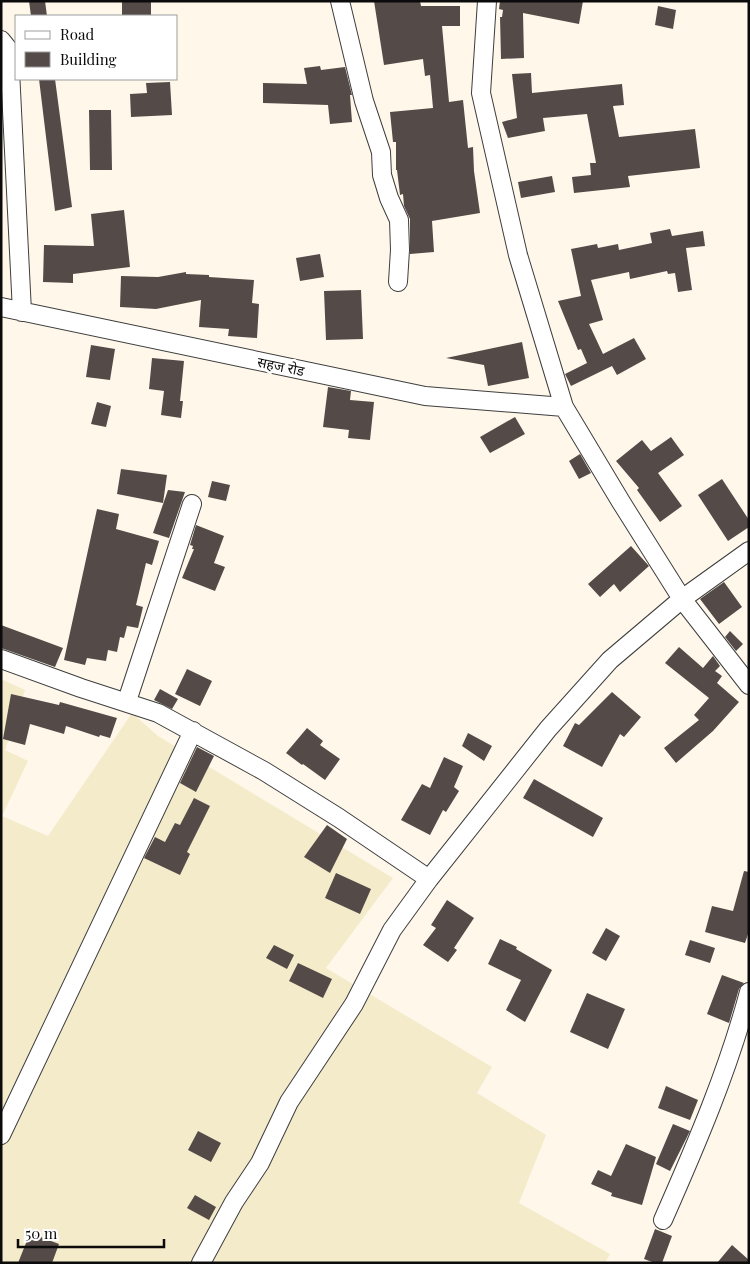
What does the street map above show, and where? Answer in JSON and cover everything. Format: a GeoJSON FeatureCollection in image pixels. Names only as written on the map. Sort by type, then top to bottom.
{"type":"FeatureCollection","features":[{"type":"Feature","properties":{"kind":"street"},"geometry":{"type":"LineString","coordinates":[[340,1],[364,101],[381,152],[382,175],[389,198],[399,220],[398,282]]}},
{"type":"Feature","properties":{"kind":"street"},"geometry":{"type":"LineString","coordinates":[[487,1],[481,92],[518,255],[564,407],[682,599],[749,685]]}},
{"type":"Feature","properties":{"kind":"street"},"geometry":{"type":"LineString","coordinates":[[1,40],[9,50],[22,312]]}},
{"type":"Feature","properties":{"kind":"street","name":"सहज रोड"},"geometry":{"type":"LineString","coordinates":[[1,307],[425,396],[564,407]]}},
{"type":"Feature","properties":{"kind":"street"},"geometry":{"type":"LineString","coordinates":[[127,701],[192,504]]}},
{"type":"Feature","properties":{"kind":"street"},"geometry":{"type":"LineString","coordinates":[[201,1263],[234,1202],[260,1163],[289,1102],[354,1004],[392,930],[430,879],[570,703],[610,660],[682,599],[749,551]]}},
{"type":"Feature","properties":{"kind":"street"},"geometry":{"type":"LineString","coordinates":[[1,659],[81,688],[158,712],[233,752],[292,788],[430,879]]}},
{"type":"Feature","properties":{"kind":"street"},"geometry":{"type":"LineString","coordinates":[[1,1135],[192,731]]}},
{"type":"Feature","properties":{"kind":"street"},"geometry":{"type":"LineString","coordinates":[[663,1220],[707,1120],[741,1022],[749,992]]}},
{"type":"Feature","properties":{"kind":"shaded area"},"geometry":{"type":"Polygon","coordinates":[[[1,679],[25,690],[5,750],[28,761],[2,816],[48,836],[132,713],[158,736],[393,878],[326,968],[492,1067],[477,1093],[546,1135],[519,1203],[610,1254],[605,1263],[1,1263],[1,679]]]}},
{"type":"Feature","properties":{"kind":"building"},"geometry":{"type":"Polygon","coordinates":[[[29,1],[45,1],[47,15],[31,15],[29,1]]]}},
{"type":"Feature","properties":{"kind":"building"},"geometry":{"type":"Polygon","coordinates":[[[122,1],[151,1],[151,15],[122,15],[122,1]]]}},
{"type":"Feature","properties":{"kind":"building"},"geometry":{"type":"Polygon","coordinates":[[[374,1],[420,1],[421,6],[460,6],[460,26],[442,26],[449,102],[463,100],[468,148],[473,147],[474,171],[480,213],[432,221],[434,252],[410,254],[410,219],[404,206],[403,194],[400,195],[396,170],[396,142],[393,142],[390,112],[433,108],[430,75],[425,76],[423,59],[384,65],[374,1]]]}},
{"type":"Feature","properties":{"kind":"building"},"geometry":{"type":"Polygon","coordinates":[[[500,1],[583,1],[579,24],[523,13],[524,58],[501,59],[500,17],[502,17],[503,10],[499,9],[500,1]]]}},
{"type":"Feature","properties":{"kind":"building"},"geometry":{"type":"Polygon","coordinates":[[[658,6],[676,10],[673,29],[655,25],[658,6]]]}},
{"type":"Feature","properties":{"kind":"building"},"geometry":{"type":"Polygon","coordinates":[[[320,66],[321,70],[345,67],[352,95],[350,95],[352,122],[330,124],[328,105],[263,103],[263,83],[307,84],[304,68],[320,66]]]}},
{"type":"Feature","properties":{"kind":"building"},"geometry":{"type":"Polygon","coordinates":[[[531,73],[532,93],[622,84],[624,105],[613,106],[619,137],[695,129],[700,168],[628,176],[630,187],[574,193],[572,177],[591,175],[590,163],[596,163],[587,114],[543,118],[545,131],[508,138],[502,122],[517,118],[512,74],[531,73]]]}},
{"type":"Feature","properties":{"kind":"building"},"geometry":{"type":"Polygon","coordinates":[[[39,80],[55,80],[72,207],[55,211],[39,80]]]}},
{"type":"Feature","properties":{"kind":"building"},"geometry":{"type":"Polygon","coordinates":[[[170,82],[172,115],[131,117],[130,94],[147,93],[146,83],[170,82]]]}},
{"type":"Feature","properties":{"kind":"building"},"geometry":{"type":"Polygon","coordinates":[[[89,110],[111,110],[112,170],[90,170],[89,110]]]}},
{"type":"Feature","properties":{"kind":"building"},"geometry":{"type":"Polygon","coordinates":[[[552,176],[555,192],[521,198],[518,182],[552,176]]]}},
{"type":"Feature","properties":{"kind":"building"},"geometry":{"type":"Polygon","coordinates":[[[124,210],[130,267],[73,274],[73,283],[43,282],[44,245],[94,246],[91,214],[124,210]]]}},
{"type":"Feature","properties":{"kind":"building"},"geometry":{"type":"Polygon","coordinates":[[[670,229],[672,236],[703,231],[705,246],[686,248],[692,290],[678,292],[675,273],[668,274],[667,271],[630,279],[629,272],[591,280],[603,320],[589,324],[603,354],[634,338],[646,359],[617,375],[612,366],[571,386],[565,374],[587,363],[581,349],[578,350],[558,301],[581,296],[571,249],[597,244],[598,248],[618,244],[619,250],[652,243],[650,233],[670,229]]]}},
{"type":"Feature","properties":{"kind":"building"},"geometry":{"type":"Polygon","coordinates":[[[320,254],[324,277],[300,281],[296,258],[320,254]]]}},
{"type":"Feature","properties":{"kind":"building"},"geometry":{"type":"Polygon","coordinates":[[[186,272],[186,274],[209,275],[209,277],[254,280],[252,303],[259,304],[257,338],[228,336],[229,329],[199,327],[201,300],[156,309],[120,307],[121,276],[158,277],[186,272]]]}},
{"type":"Feature","properties":{"kind":"building"},"geometry":{"type":"Polygon","coordinates":[[[361,290],[363,339],[326,340],[324,291],[361,290]]]}},
{"type":"Feature","properties":{"kind":"building"},"geometry":{"type":"Polygon","coordinates":[[[522,342],[529,378],[488,386],[484,365],[446,358],[522,342]]]}},
{"type":"Feature","properties":{"kind":"building"},"geometry":{"type":"Polygon","coordinates":[[[91,345],[115,349],[110,380],[86,377],[91,345]]]}},
{"type":"Feature","properties":{"kind":"building"},"geometry":{"type":"Polygon","coordinates":[[[152,358],[184,361],[180,401],[183,401],[181,418],[161,415],[164,391],[149,389],[152,358]]]}},
{"type":"Feature","properties":{"kind":"building"},"geometry":{"type":"Polygon","coordinates":[[[328,387],[351,391],[350,400],[374,402],[370,440],[348,438],[349,430],[323,427],[328,387]]]}},
{"type":"Feature","properties":{"kind":"building"},"geometry":{"type":"Polygon","coordinates":[[[97,402],[111,406],[106,427],[91,424],[97,402]]]}},
{"type":"Feature","properties":{"kind":"building"},"geometry":{"type":"Polygon","coordinates":[[[515,417],[525,434],[490,453],[480,437],[515,417]]]}},
{"type":"Feature","properties":{"kind":"building"},"geometry":{"type":"Polygon","coordinates":[[[671,437],[684,455],[658,473],[682,506],[660,522],[637,490],[639,488],[616,461],[642,440],[651,451],[671,437]]]}},
{"type":"Feature","properties":{"kind":"building"},"geometry":{"type":"Polygon","coordinates":[[[580,454],[591,473],[579,479],[569,461],[580,454]]]}},
{"type":"Feature","properties":{"kind":"building"},"geometry":{"type":"Polygon","coordinates":[[[121,469],[167,475],[163,503],[117,494],[121,469]]]}},
{"type":"Feature","properties":{"kind":"building"},"geometry":{"type":"Polygon","coordinates":[[[722,479],[749,520],[749,527],[728,541],[698,495],[722,479]]]}},
{"type":"Feature","properties":{"kind":"building"},"geometry":{"type":"Polygon","coordinates":[[[212,481],[230,485],[226,501],[208,497],[212,481]]]}},
{"type":"Feature","properties":{"kind":"building"},"geometry":{"type":"Polygon","coordinates":[[[168,490],[185,492],[169,538],[153,533],[168,490]]]}},
{"type":"Feature","properties":{"kind":"building"},"geometry":{"type":"Polygon","coordinates":[[[97,509],[119,514],[116,529],[159,541],[152,565],[146,563],[136,605],[143,607],[138,628],[127,626],[124,638],[120,637],[117,652],[108,650],[106,661],[87,658],[85,665],[64,660],[97,509]]]}},
{"type":"Feature","properties":{"kind":"building"},"geometry":{"type":"Polygon","coordinates":[[[196,525],[224,536],[214,563],[225,567],[215,591],[182,578],[194,549],[190,545],[196,525]]]}},
{"type":"Feature","properties":{"kind":"building"},"geometry":{"type":"Polygon","coordinates":[[[631,546],[649,566],[620,592],[614,584],[600,597],[588,584],[631,546]]]}},
{"type":"Feature","properties":{"kind":"building"},"geometry":{"type":"Polygon","coordinates":[[[724,582],[742,607],[719,624],[700,599],[724,582]]]}},
{"type":"Feature","properties":{"kind":"building"},"geometry":{"type":"Polygon","coordinates":[[[1,625],[63,648],[55,667],[1,648],[1,625]]]}},
{"type":"Feature","properties":{"kind":"building"},"geometry":{"type":"Polygon","coordinates":[[[730,631],[743,644],[736,651],[725,637],[730,631]]]}},
{"type":"Feature","properties":{"kind":"building"},"geometry":{"type":"Polygon","coordinates":[[[679,647],[703,668],[713,656],[720,666],[715,671],[722,676],[717,683],[739,702],[713,731],[676,763],[664,748],[699,720],[694,715],[709,698],[665,663],[679,647]]]}},
{"type":"Feature","properties":{"kind":"building"},"geometry":{"type":"Polygon","coordinates":[[[187,669],[212,681],[200,706],[175,694],[187,669]]]}},
{"type":"Feature","properties":{"kind":"building"},"geometry":{"type":"Polygon","coordinates":[[[160,689],[178,699],[172,709],[154,700],[160,689]]]}},
{"type":"Feature","properties":{"kind":"building"},"geometry":{"type":"Polygon","coordinates":[[[612,692],[641,717],[624,737],[620,734],[602,767],[563,746],[575,723],[579,725],[612,692]]]}},
{"type":"Feature","properties":{"kind":"building"},"geometry":{"type":"Polygon","coordinates":[[[11,694],[59,705],[60,702],[117,718],[110,738],[100,735],[99,737],[66,726],[64,734],[30,724],[25,745],[3,739],[11,694]]]}},
{"type":"Feature","properties":{"kind":"building"},"geometry":{"type":"Polygon","coordinates":[[[307,728],[323,741],[320,745],[340,759],[325,780],[286,753],[307,728]]]}},
{"type":"Feature","properties":{"kind":"building"},"geometry":{"type":"Polygon","coordinates":[[[468,733],[492,746],[484,761],[462,746],[468,733]]]}},
{"type":"Feature","properties":{"kind":"building"},"geometry":{"type":"Polygon","coordinates":[[[197,747],[214,756],[196,792],[180,783],[197,747]]]}},
{"type":"Feature","properties":{"kind":"building"},"geometry":{"type":"Polygon","coordinates":[[[444,757],[463,766],[454,787],[459,791],[446,812],[443,810],[430,835],[401,820],[422,784],[430,788],[444,757]]]}},
{"type":"Feature","properties":{"kind":"building"},"geometry":{"type":"Polygon","coordinates":[[[534,779],[603,818],[593,837],[523,798],[534,779]]]}},
{"type":"Feature","properties":{"kind":"building"},"geometry":{"type":"Polygon","coordinates":[[[194,798],[210,806],[187,852],[190,854],[180,875],[144,858],[155,837],[165,842],[175,823],[180,825],[194,798]]]}},
{"type":"Feature","properties":{"kind":"building"},"geometry":{"type":"Polygon","coordinates":[[[327,825],[347,839],[330,873],[304,857],[327,825]]]}},
{"type":"Feature","properties":{"kind":"building"},"geometry":{"type":"Polygon","coordinates":[[[744,871],[749,872],[749,931],[745,943],[705,932],[712,906],[733,911],[744,871]]]}},
{"type":"Feature","properties":{"kind":"building"},"geometry":{"type":"Polygon","coordinates":[[[336,873],[371,889],[360,914],[325,898],[336,873]]]}},
{"type":"Feature","properties":{"kind":"building"},"geometry":{"type":"Polygon","coordinates":[[[447,900],[474,918],[454,948],[457,950],[448,962],[423,945],[436,928],[431,925],[447,900]]]}},
{"type":"Feature","properties":{"kind":"building"},"geometry":{"type":"Polygon","coordinates":[[[606,928],[620,936],[606,961],[592,953],[606,928]]]}},
{"type":"Feature","properties":{"kind":"building"},"geometry":{"type":"Polygon","coordinates":[[[500,939],[517,947],[516,949],[552,970],[525,1022],[506,1010],[521,980],[488,964],[500,939]]]}},
{"type":"Feature","properties":{"kind":"building"},"geometry":{"type":"Polygon","coordinates":[[[690,940],[715,948],[710,963],[685,955],[690,940]]]}},
{"type":"Feature","properties":{"kind":"building"},"geometry":{"type":"Polygon","coordinates":[[[274,945],[294,955],[287,969],[266,958],[274,945]]]}},
{"type":"Feature","properties":{"kind":"building"},"geometry":{"type":"Polygon","coordinates":[[[298,963],[332,979],[323,998],[289,981],[298,963]]]}},
{"type":"Feature","properties":{"kind":"building"},"geometry":{"type":"Polygon","coordinates":[[[722,975],[744,983],[739,989],[729,1023],[707,1014],[722,975]]]}},
{"type":"Feature","properties":{"kind":"building"},"geometry":{"type":"Polygon","coordinates":[[[587,993],[625,1009],[608,1049],[570,1032],[587,993]]]}},
{"type":"Feature","properties":{"kind":"building"},"geometry":{"type":"Polygon","coordinates":[[[666,1086],[698,1100],[690,1120],[658,1108],[666,1086]]]}},
{"type":"Feature","properties":{"kind":"building"},"geometry":{"type":"Polygon","coordinates":[[[673,1124],[690,1131],[670,1171],[656,1164],[673,1124]]]}},
{"type":"Feature","properties":{"kind":"building"},"geometry":{"type":"Polygon","coordinates":[[[198,1131],[221,1143],[211,1162],[188,1150],[198,1131]]]}},
{"type":"Feature","properties":{"kind":"building"},"geometry":{"type":"Polygon","coordinates":[[[626,1144],[656,1157],[642,1205],[611,1196],[612,1193],[591,1184],[598,1170],[611,1176],[626,1144]]]}},
{"type":"Feature","properties":{"kind":"building"},"geometry":{"type":"Polygon","coordinates":[[[195,1195],[216,1207],[209,1220],[187,1208],[195,1195]]]}},
{"type":"Feature","properties":{"kind":"building"},"geometry":{"type":"Polygon","coordinates":[[[655,1229],[672,1236],[662,1263],[655,1263],[644,1259],[655,1229]]]}},
{"type":"Feature","properties":{"kind":"building"},"geometry":{"type":"Polygon","coordinates":[[[30,1233],[59,1244],[52,1263],[18,1263],[30,1233]]]}},
{"type":"Feature","properties":{"kind":"building"},"geometry":{"type":"Polygon","coordinates":[[[732,1245],[749,1260],[749,1263],[717,1263],[732,1245]]]}}]}
